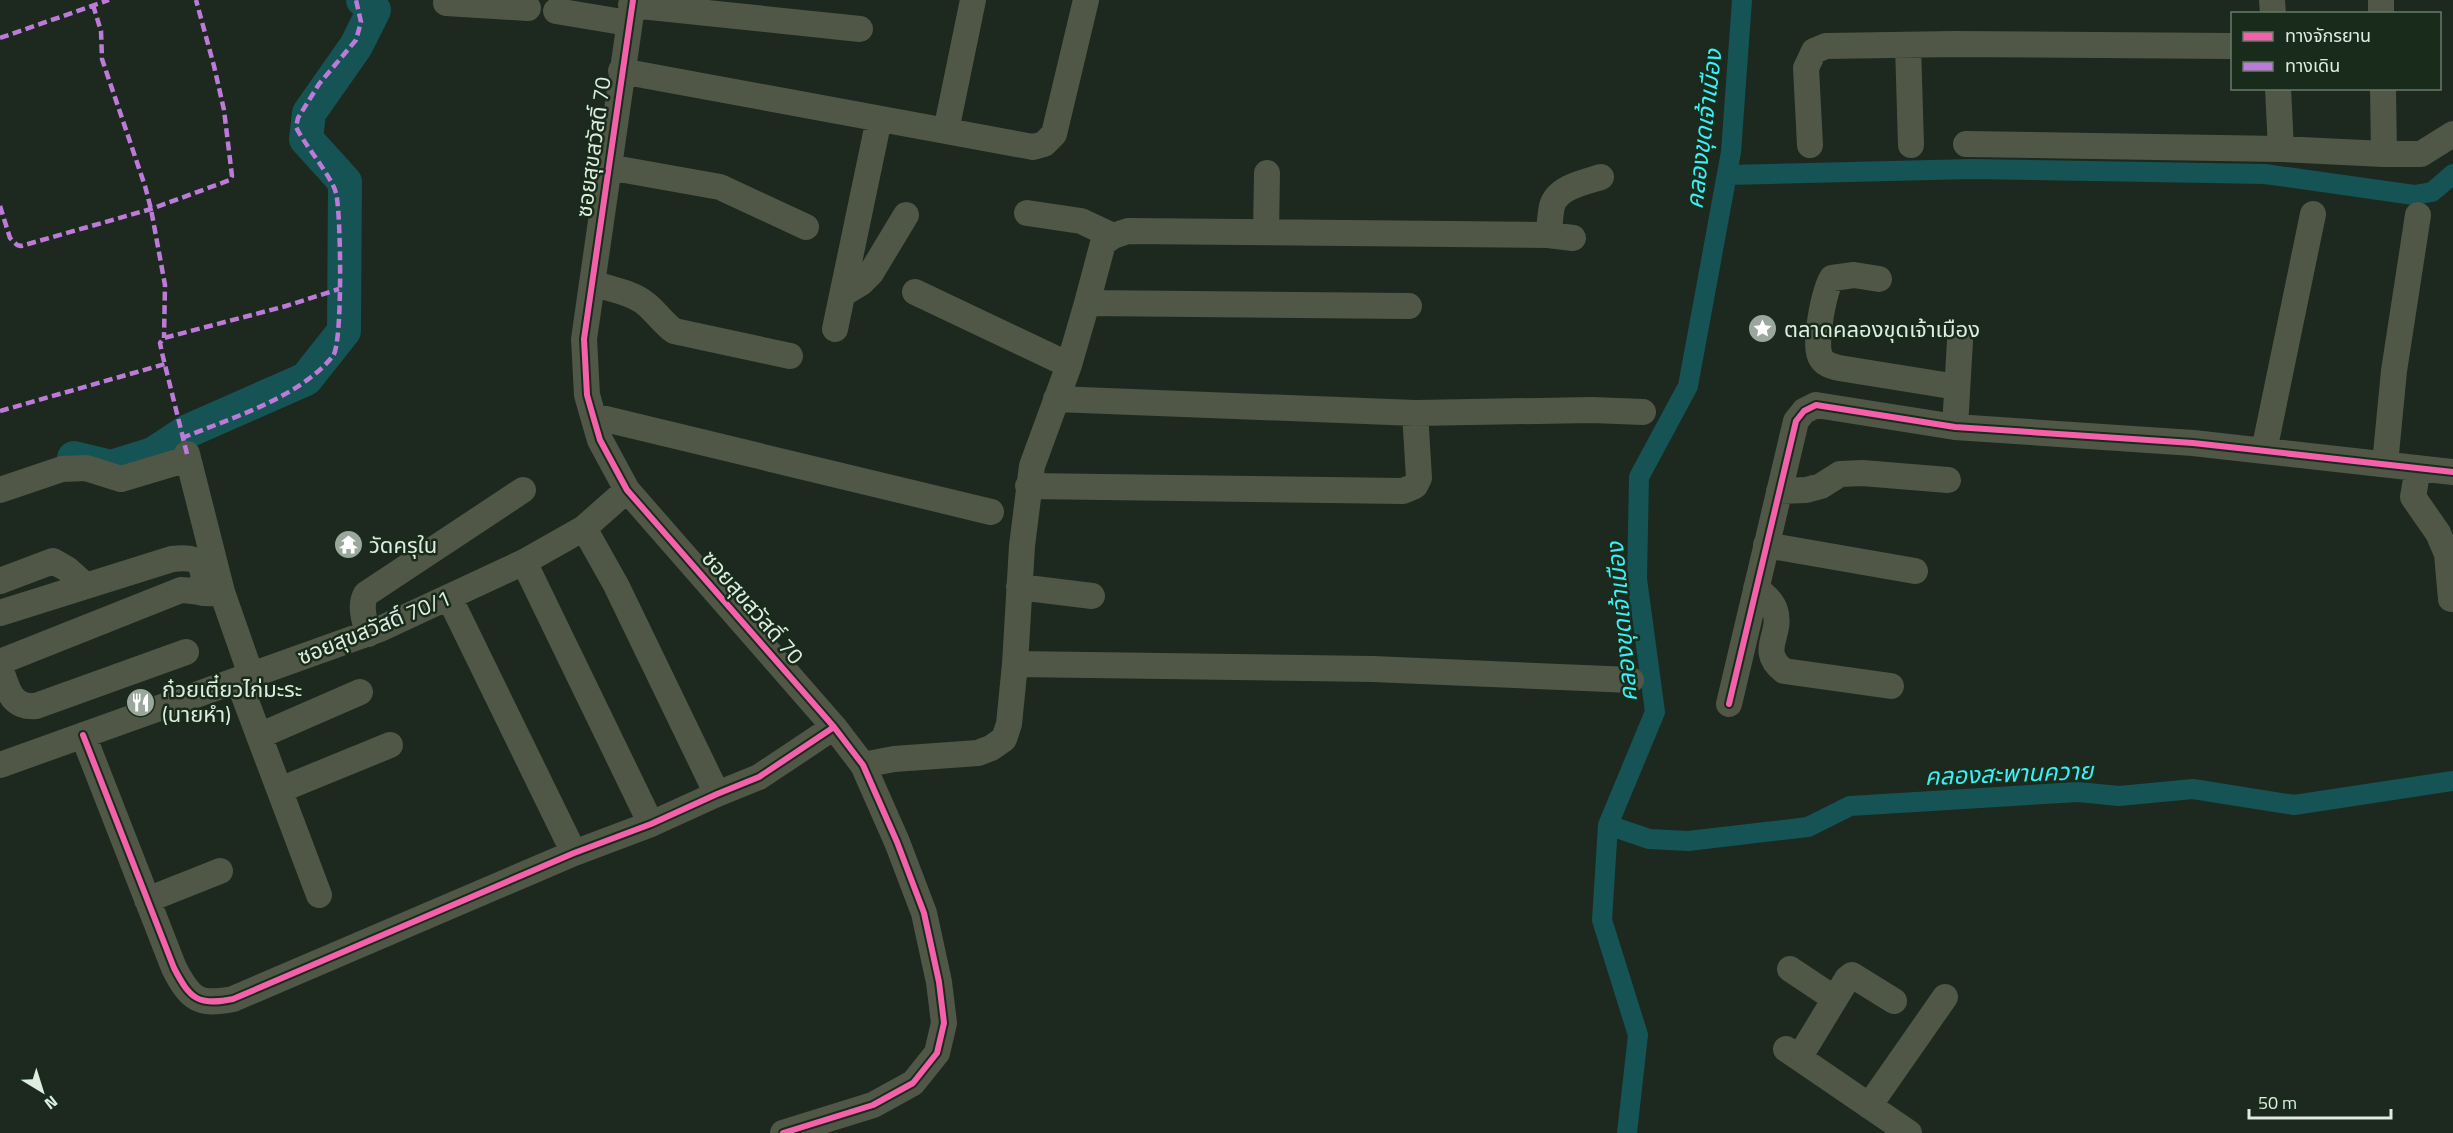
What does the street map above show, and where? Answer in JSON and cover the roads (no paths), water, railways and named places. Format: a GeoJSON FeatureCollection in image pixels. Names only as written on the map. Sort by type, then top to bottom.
{"type":"FeatureCollection","features":[{"type":"Feature","properties":{"kind":"street"},"geometry":{"type":"LineString","coordinates":[[946,131],[973,0]]}},
{"type":"Feature","properties":{"kind":"street"},"geometry":{"type":"LineString","coordinates":[[621,71],[1033,147],[1044,144],[1054,134],[1086,0]]}},
{"type":"Feature","properties":{"kind":"street"},"geometry":{"type":"LineString","coordinates":[[446,3],[528,8]]}},
{"type":"Feature","properties":{"kind":"street"},"geometry":{"type":"LineString","coordinates":[[556,11],[631,10],[860,29]]}},
{"type":"Feature","properties":{"kind":"street","name":"ซอยสุขสวัสดิ์ 70"},"geometry":{"type":"LineString","coordinates":[[631,10],[584,339],[587,395],[600,440],[627,490],[834,727],[864,765],[924,913],[939,982],[944,1023],[937,1053],[913,1083],[873,1105],[783,1133]]}},
{"type":"Feature","properties":{"kind":"street"},"geometry":{"type":"LineString","coordinates":[[1908,45],[1911,146]]}},
{"type":"Feature","properties":{"kind":"street"},"geometry":{"type":"LineString","coordinates":[[1810,145],[1806,68],[1814,51],[1826,46],[2231,46]]}},
{"type":"Feature","properties":{"kind":"street"},"geometry":{"type":"LineString","coordinates":[[2278,90],[2281,149]]}},
{"type":"Feature","properties":{"kind":"street"},"geometry":{"type":"LineString","coordinates":[[2383,90],[2384,154]]}},
{"type":"Feature","properties":{"kind":"street"},"geometry":{"type":"LineString","coordinates":[[835,329],[879,119]]}},
{"type":"Feature","properties":{"kind":"street"},"geometry":{"type":"LineString","coordinates":[[1966,144],[2281,149],[2421,154],[2453,134]]}},
{"type":"Feature","properties":{"kind":"street"},"geometry":{"type":"LineString","coordinates":[[608,167],[720,187],[806,227]]}},
{"type":"Feature","properties":{"kind":"street"},"geometry":{"type":"LineString","coordinates":[[1266,232],[1267,173]]}},
{"type":"Feature","properties":{"kind":"street"},"geometry":{"type":"LineString","coordinates":[[864,765],[894,759],[978,753],[1004,739],[1009,724],[1029,486],[1035,458],[1069,365],[1088,303],[1103,243],[1113,236],[1128,231],[1561,236],[1552,203],[1572,186],[1601,177]]}},
{"type":"Feature","properties":{"kind":"street"},"geometry":{"type":"LineString","coordinates":[[1027,213],[1081,221],[1113,236]]}},
{"type":"Feature","properties":{"kind":"street"},"geometry":{"type":"LineString","coordinates":[[843,294],[861,283],[871,273],[906,214]]}},
{"type":"Feature","properties":{"kind":"street"},"geometry":{"type":"LineString","coordinates":[[2264,451],[2313,214]]}},
{"type":"Feature","properties":{"kind":"street"},"geometry":{"type":"LineString","coordinates":[[2385,464],[2394,371],[2418,216]]}},
{"type":"Feature","properties":{"kind":"street"},"geometry":{"type":"LineString","coordinates":[[1879,279],[1854,275],[1832,278],[1828,286],[1820,327],[1818,349],[1820,358],[1826,364],[1839,368],[1957,387]]}},
{"type":"Feature","properties":{"kind":"street"},"geometry":{"type":"LineString","coordinates":[[592,283],[635,297],[646,304],[662,322],[674,331],[790,356]]}},
{"type":"Feature","properties":{"kind":"street"},"geometry":{"type":"LineString","coordinates":[[915,292],[1069,365]]}},
{"type":"Feature","properties":{"kind":"street"},"geometry":{"type":"LineString","coordinates":[[1088,303],[1409,306]]}},
{"type":"Feature","properties":{"kind":"street"},"geometry":{"type":"LineString","coordinates":[[1955,427],[1960,340]]}},
{"type":"Feature","properties":{"kind":"street"},"geometry":{"type":"LineString","coordinates":[[1056,399],[1415,413],[1592,410],[1642,412]]}},
{"type":"Feature","properties":{"kind":"street"},"geometry":{"type":"LineString","coordinates":[[1729,704],[1796,421],[1804,411],[1816,405],[1955,427],[2193,442],[2453,472]]}},
{"type":"Feature","properties":{"kind":"street"},"geometry":{"type":"LineString","coordinates":[[1029,486],[1403,491],[1415,486],[1419,478],[1415,413]]}},
{"type":"Feature","properties":{"kind":"street"},"geometry":{"type":"LineString","coordinates":[[593,416],[991,512]]}},
{"type":"Feature","properties":{"kind":"street"},"geometry":{"type":"LineString","coordinates":[[0,490],[62,469],[86,468],[121,479],[188,456],[213,593]]}},
{"type":"Feature","properties":{"kind":"street"},"geometry":{"type":"LineString","coordinates":[[2418,468],[2413,497],[2438,533],[2446,554],[2451,599]]}},
{"type":"Feature","properties":{"kind":"street"},"geometry":{"type":"LineString","coordinates":[[1779,491],[1806,490],[1821,486],[1840,474],[1862,473],[1948,480]]}},
{"type":"Feature","properties":{"kind":"street"},"geometry":{"type":"LineString","coordinates":[[368,634],[363,600],[366,594],[523,490]]}},
{"type":"Feature","properties":{"kind":"street","name":"ซอยสุขสวัสดิ์ 70/1"},"geometry":{"type":"LineString","coordinates":[[4,764],[368,634],[524,562],[584,528],[627,490]]}},
{"type":"Feature","properties":{"kind":"street"},"geometry":{"type":"LineString","coordinates":[[584,528],[616,585],[717,794]]}},
{"type":"Feature","properties":{"kind":"street"},"geometry":{"type":"LineString","coordinates":[[1767,545],[1916,572]]}},
{"type":"Feature","properties":{"kind":"street"},"geometry":{"type":"LineString","coordinates":[[0,613],[172,559],[189,557],[198,561],[213,593],[245,678],[259,736],[319,894]]}},
{"type":"Feature","properties":{"kind":"street"},"geometry":{"type":"LineString","coordinates":[[0,580],[53,561],[67,569],[86,586]]}},
{"type":"Feature","properties":{"kind":"street"},"geometry":{"type":"LineString","coordinates":[[524,562],[651,824]]}},
{"type":"Feature","properties":{"kind":"street"},"geometry":{"type":"LineString","coordinates":[[397,573],[416,597],[421,610]]}},
{"type":"Feature","properties":{"kind":"street"},"geometry":{"type":"LineString","coordinates":[[1019,587],[1092,596]]}},
{"type":"Feature","properties":{"kind":"street"},"geometry":{"type":"LineString","coordinates":[[1756,588],[1774,608],[1776,616],[1770,654],[1775,664],[1784,671],[1891,686]]}},
{"type":"Feature","properties":{"kind":"street"},"geometry":{"type":"LineString","coordinates":[[0,662],[181,590],[213,593]]}},
{"type":"Feature","properties":{"kind":"street"},"geometry":{"type":"LineString","coordinates":[[449,597],[574,853]]}},
{"type":"Feature","properties":{"kind":"street"},"geometry":{"type":"LineString","coordinates":[[0,667],[9,693],[16,702],[26,706],[36,706],[186,652]]}},
{"type":"Feature","properties":{"kind":"street"},"geometry":{"type":"LineString","coordinates":[[1015,663],[1373,669],[1631,680]]}},
{"type":"Feature","properties":{"kind":"street"},"geometry":{"type":"LineString","coordinates":[[259,736],[360,692]]}},
{"type":"Feature","properties":{"kind":"street"},"geometry":{"type":"LineString","coordinates":[[83,735],[184,989],[196,999],[212,1004],[233,999],[574,853],[651,824],[759,777],[834,727]]}},
{"type":"Feature","properties":{"kind":"street"},"geometry":{"type":"LineString","coordinates":[[280,790],[390,745]]}},
{"type":"Feature","properties":{"kind":"street"},"geometry":{"type":"LineString","coordinates":[[147,900],[220,871]]}},
{"type":"Feature","properties":{"kind":"street"},"geometry":{"type":"LineString","coordinates":[[1790,969],[1835,999]]}},
{"type":"Feature","properties":{"kind":"street"},"geometry":{"type":"LineString","coordinates":[[1894,1001],[1852,975],[1792,1054],[1909,1133]]}},
{"type":"Feature","properties":{"kind":"street"},"geometry":{"type":"LineString","coordinates":[[1869,1106],[1945,997]]}},
{"type":"Feature","properties":{"kind":"waterway"},"geometry":{"type":"LineString","coordinates":[[74,458],[111,467],[153,454],[188,431],[306,379],[344,331],[345,182],[306,139],[309,113],[356,46],[374,10],[363,0]]}},
{"type":"Feature","properties":{"kind":"waterway","name":"คลองขุดเจ้าเมือง"},"geometry":{"type":"LineString","coordinates":[[1627,1133],[1638,1035],[1602,920],[1608,825],[1655,712],[1637,579],[1639,477],[1688,386],[1731,152],[1742,0]]}},
{"type":"Feature","properties":{"kind":"waterway"},"geometry":{"type":"LineString","coordinates":[[1727,175],[1972,169],[2265,174],[2414,195],[2432,192],[2453,174]]}},
{"type":"Feature","properties":{"kind":"waterway","name":"คลองสะพานควาย"},"geometry":{"type":"LineString","coordinates":[[1608,825],[1649,839],[1688,841],[1808,827],[1850,806],[2078,792],[2119,796],[2193,789],[2294,805],[2453,781]]}},
{"type":"Feature","properties":{"kind":"place","name":"ตลาดคลองขุดเจ้าเมือง"},"geometry":{"type":"Point","coordinates":[1763,329]}},
{"type":"Feature","properties":{"kind":"place","name":"วัดครุใน"},"geometry":{"type":"Point","coordinates":[348,545]}},
{"type":"Feature","properties":{"kind":"place","name":"ก๋วยเตี๋ยวไก่มะระ (นายหำ)"},"geometry":{"type":"Point","coordinates":[141,702]}}]}
